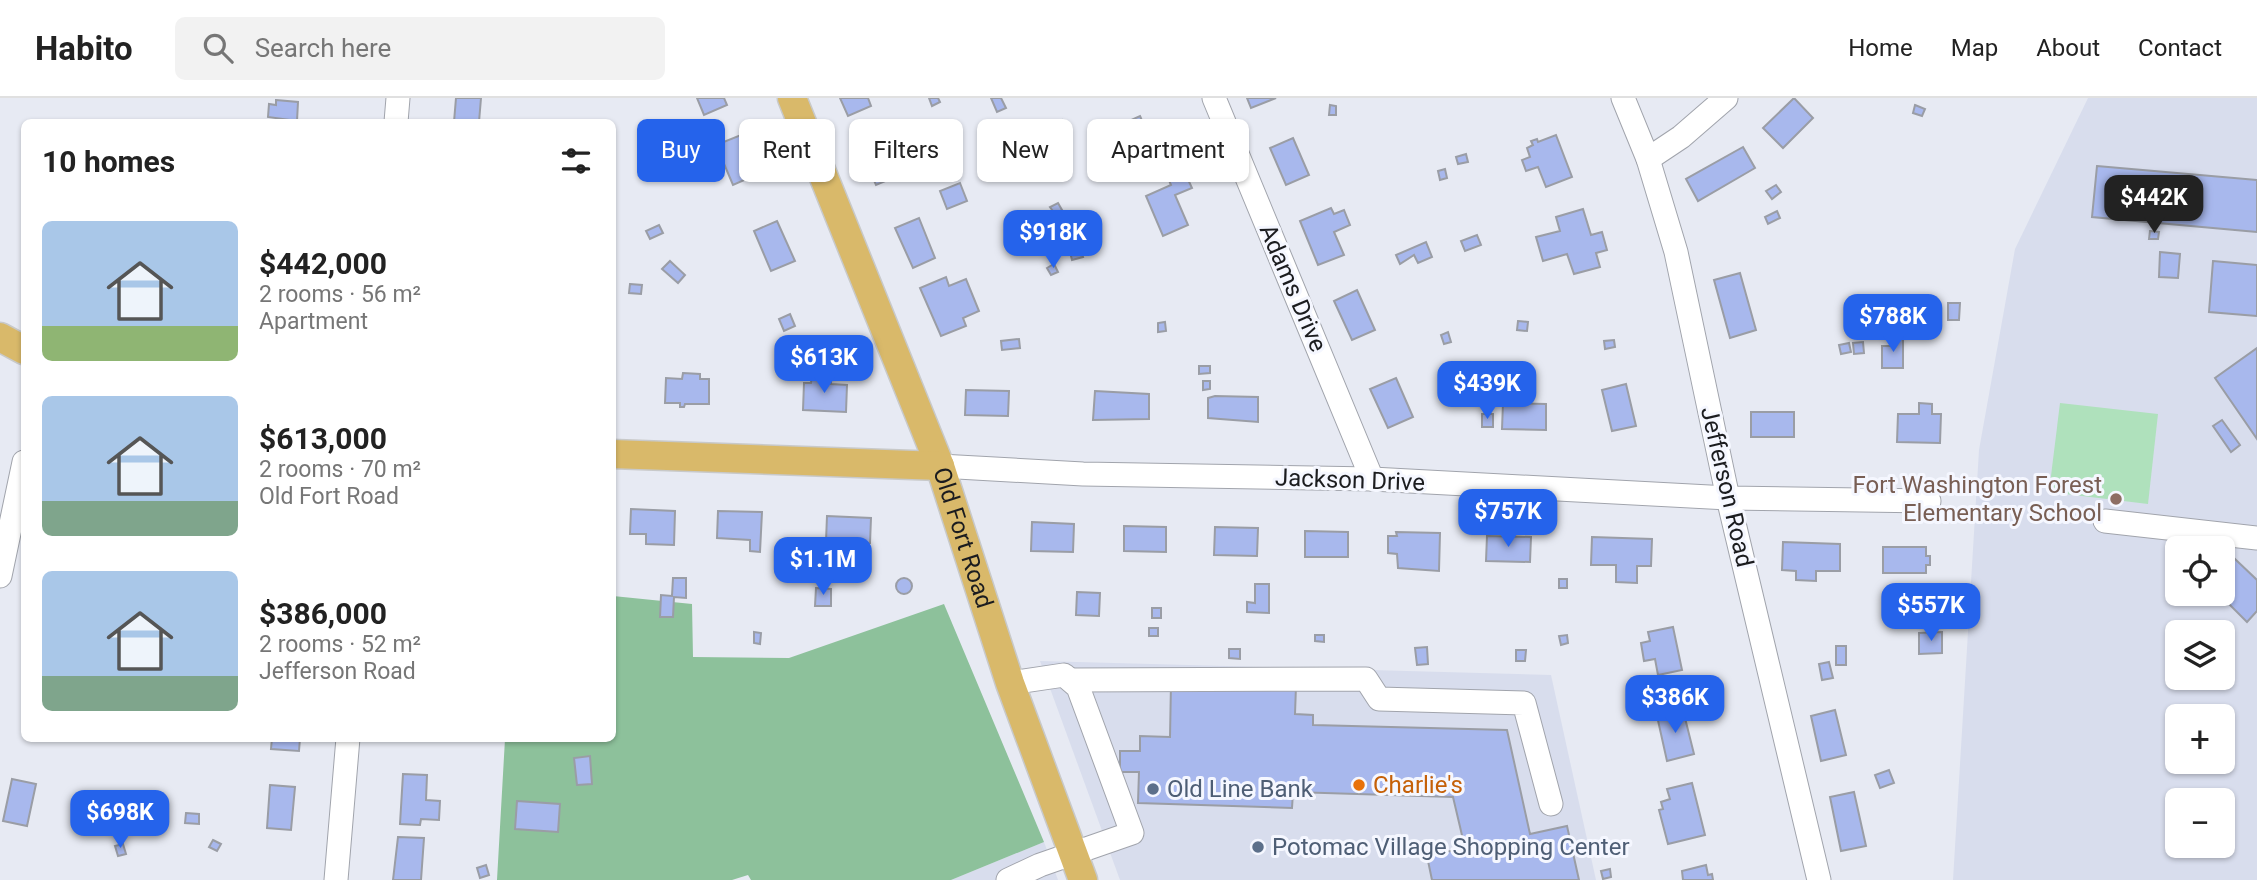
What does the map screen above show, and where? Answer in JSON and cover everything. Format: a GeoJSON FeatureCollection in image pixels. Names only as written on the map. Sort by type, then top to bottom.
{"type":"FeatureCollection","features":[{"type":"Feature","properties":{"kind":"main road"},"geometry":{"type":"LineString","coordinates":[[792,98],[940,466]]}},
{"type":"Feature","properties":{"kind":"main road"},"geometry":{"type":"LineString","coordinates":[[0,337],[21,348]]}},
{"type":"Feature","properties":{"kind":"main road","name":"Old Fort Road"},"geometry":{"type":"LineString","coordinates":[[616,454],[940,466],[1010,683],[1078,868]]}},
{"type":"Feature","properties":{"kind":"street"},"geometry":{"type":"LineString","coordinates":[[396,119],[398,98]]}},
{"type":"Feature","properties":{"kind":"street","name":"Adams Drive"},"geometry":{"type":"LineString","coordinates":[[1213,98],[1372,479]]}},
{"type":"Feature","properties":{"kind":"street","name":"Jefferson Road"},"geometry":{"type":"LineString","coordinates":[[1623,98],[1648,159],[1676,253],[1728,498],[1819,880]]}},
{"type":"Feature","properties":{"kind":"street"},"geometry":{"type":"LineString","coordinates":[[1648,159],[1681,137],[1726,98]]}},
{"type":"Feature","properties":{"kind":"street","name":"Jackson Drive"},"geometry":{"type":"LineString","coordinates":[[940,466],[1083,474],[1372,479],[1728,498],[1929,501]]}},
{"type":"Feature","properties":{"kind":"street"},"geometry":{"type":"LineString","coordinates":[[0,576],[21,476]]}},
{"type":"Feature","properties":{"kind":"street"},"geometry":{"type":"LineString","coordinates":[[2105,521],[2257,538]]}},
{"type":"Feature","properties":{"kind":"street"},"geometry":{"type":"LineString","coordinates":[[1010,683],[1064,675],[1078,687],[1132,833],[1078,868],[1020,877]]}},
{"type":"Feature","properties":{"kind":"street"},"geometry":{"type":"LineString","coordinates":[[1072,680],[1366,679],[1379,699],[1524,703],[1551,804]]}},
{"type":"Feature","properties":{"kind":"street"},"geometry":{"type":"LineString","coordinates":[[336,880],[348,742]]}},
{"type":"Feature","properties":{"kind":"shaded area","name":"Fort Washington Forest Elementary School"},"geometry":{"type":"Polygon","coordinates":[[[2088,98],[2257,98],[2257,880],[1953,880],[1979,450],[2015,249],[2088,98]]]}},
{"type":"Feature","properties":{"kind":"shaded area","name":"Potomac Village Shopping Center"},"geometry":{"type":"Polygon","coordinates":[[[1040,661],[1551,675],[1596,880],[1120,880],[1040,661]]]}},
{"type":"Feature","properties":{"kind":"shaded area"},"geometry":{"type":"Polygon","coordinates":[[[1044,842],[1058,880],[951,880],[1044,842]]]}},
{"type":"Feature","properties":{"kind":"green space"},"geometry":{"type":"Polygon","coordinates":[[[2060,403],[2158,414],[2148,504],[2049,492],[2060,403]]]}},
{"type":"Feature","properties":{"kind":"green space"},"geometry":{"type":"Polygon","coordinates":[[[616,596],[692,604],[693,657],[789,658],[944,604],[1044,842],[951,880],[751,880],[748,875],[732,880],[497,880],[505,742],[616,742],[616,596]]]}},
{"type":"Feature","properties":{"kind":"building"},"geometry":{"type":"Polygon","coordinates":[[[456,98],[481,98],[479,119],[454,119],[456,98]]]}},
{"type":"Feature","properties":{"kind":"building"},"geometry":{"type":"Polygon","coordinates":[[[697,98],[724,98],[727,105],[704,115],[697,98]]]}},
{"type":"Feature","properties":{"kind":"building"},"geometry":{"type":"Polygon","coordinates":[[[840,98],[868,98],[871,106],[848,116],[840,98]]]}},
{"type":"Feature","properties":{"kind":"building"},"geometry":{"type":"Polygon","coordinates":[[[929,98],[938,98],[940,102],[932,106],[929,98]]]}},
{"type":"Feature","properties":{"kind":"building"},"geometry":{"type":"Polygon","coordinates":[[[991,98],[1001,98],[1006,108],[997,112],[991,98]]]}},
{"type":"Feature","properties":{"kind":"building"},"geometry":{"type":"Polygon","coordinates":[[[1247,98],[1276,98],[1251,108],[1247,98]]]}},
{"type":"Feature","properties":{"kind":"building"},"geometry":{"type":"Polygon","coordinates":[[[1794,98],[1813,118],[1783,148],[1763,128],[1794,98]]]}},
{"type":"Feature","properties":{"kind":"building"},"geometry":{"type":"Polygon","coordinates":[[[276,100],[298,102],[297,119],[268,117],[269,104],[276,105],[276,100]]]}},
{"type":"Feature","properties":{"kind":"building"},"geometry":{"type":"Polygon","coordinates":[[[1330,105],[1336,106],[1336,115],[1329,115],[1330,105]]]}},
{"type":"Feature","properties":{"kind":"building"},"geometry":{"type":"Polygon","coordinates":[[[1915,105],[1925,109],[1922,116],[1913,113],[1915,105]]]}},
{"type":"Feature","properties":{"kind":"building"},"geometry":{"type":"Polygon","coordinates":[[[1556,135],[1572,177],[1546,187],[1538,167],[1526,171],[1522,160],[1530,157],[1527,148],[1533,145],[1531,141],[1537,139],[1538,142],[1556,135]]]}},
{"type":"Feature","properties":{"kind":"building"},"geometry":{"type":"Polygon","coordinates":[[[739,136],[740,182],[733,185],[725,166],[725,141],[739,136]]]}},
{"type":"Feature","properties":{"kind":"building"},"geometry":{"type":"Polygon","coordinates":[[[1293,138],[1309,175],[1286,185],[1270,148],[1293,138]]]}},
{"type":"Feature","properties":{"kind":"building"},"geometry":{"type":"Polygon","coordinates":[[[1743,147],[1755,168],[1698,201],[1686,179],[1743,147]]]}},
{"type":"Feature","properties":{"kind":"building"},"geometry":{"type":"Polygon","coordinates":[[[1466,154],[1468,162],[1458,164],[1456,157],[1466,154]]]}},
{"type":"Feature","properties":{"kind":"building"},"geometry":{"type":"Polygon","coordinates":[[[2097,166],[2257,180],[2257,232],[2092,217],[2097,166]]]}},
{"type":"Feature","properties":{"kind":"building"},"geometry":{"type":"Polygon","coordinates":[[[1445,169],[1447,178],[1440,180],[1438,171],[1445,169]]]}},
{"type":"Feature","properties":{"kind":"building"},"geometry":{"type":"Polygon","coordinates":[[[1170,182],[1189,182],[1192,188],[1175,195],[1188,225],[1163,236],[1146,196],[1171,185],[1170,182]]]}},
{"type":"Feature","properties":{"kind":"building"},"geometry":{"type":"Polygon","coordinates":[[[960,183],[967,201],[947,209],[940,191],[960,183]]]}},
{"type":"Feature","properties":{"kind":"building"},"geometry":{"type":"Polygon","coordinates":[[[1776,185],[1781,192],[1772,199],[1766,191],[1776,185]]]}},
{"type":"Feature","properties":{"kind":"building"},"geometry":{"type":"Polygon","coordinates":[[[1058,203],[1062,210],[1055,214],[1050,207],[1058,203]]]}},
{"type":"Feature","properties":{"kind":"building"},"geometry":{"type":"Polygon","coordinates":[[[1331,208],[1334,214],[1344,210],[1350,225],[1334,232],[1344,255],[1318,265],[1300,221],[1331,208]]]}},
{"type":"Feature","properties":{"kind":"building"},"geometry":{"type":"Polygon","coordinates":[[[1583,209],[1591,235],[1602,232],[1607,250],[1596,253],[1600,267],[1574,274],[1567,254],[1543,261],[1536,237],[1560,231],[1556,217],[1583,209]]]}},
{"type":"Feature","properties":{"kind":"building"},"geometry":{"type":"Polygon","coordinates":[[[1777,211],[1780,218],[1768,224],[1765,217],[1777,211]]]}},
{"type":"Feature","properties":{"kind":"building"},"geometry":{"type":"Polygon","coordinates":[[[919,218],[935,258],[913,268],[895,228],[919,218]]]}},
{"type":"Feature","properties":{"kind":"building"},"geometry":{"type":"Polygon","coordinates":[[[777,221],[795,261],[771,271],[754,231],[777,221]]]}},
{"type":"Feature","properties":{"kind":"building"},"geometry":{"type":"Polygon","coordinates":[[[659,225],[663,233],[650,239],[646,231],[659,225]]]}},
{"type":"Feature","properties":{"kind":"building"},"geometry":{"type":"Polygon","coordinates":[[[2150,231],[2159,232],[2158,239],[2149,239],[2150,231]]]}},
{"type":"Feature","properties":{"kind":"building"},"geometry":{"type":"Polygon","coordinates":[[[1477,235],[1481,245],[1465,251],[1461,241],[1477,235]]]}},
{"type":"Feature","properties":{"kind":"building"},"geometry":{"type":"Polygon","coordinates":[[[1059,238],[1063,246],[1055,250],[1051,241],[1059,238]]]}},
{"type":"Feature","properties":{"kind":"building"},"geometry":{"type":"Polygon","coordinates":[[[1426,242],[1432,257],[1418,263],[1414,255],[1400,264],[1396,255],[1426,242]]]}},
{"type":"Feature","properties":{"kind":"building"},"geometry":{"type":"Polygon","coordinates":[[[1080,249],[1083,257],[1072,260],[1070,252],[1080,249]]]}},
{"type":"Feature","properties":{"kind":"building"},"geometry":{"type":"Polygon","coordinates":[[[2160,252],[2180,254],[2178,278],[2159,277],[2160,252]]]}},
{"type":"Feature","properties":{"kind":"building"},"geometry":{"type":"Polygon","coordinates":[[[670,261],[685,275],[678,283],[662,269],[670,261]]]}},
{"type":"Feature","properties":{"kind":"building"},"geometry":{"type":"Polygon","coordinates":[[[2213,261],[2257,265],[2257,316],[2209,312],[2213,261]]]}},
{"type":"Feature","properties":{"kind":"building"},"geometry":{"type":"Polygon","coordinates":[[[1054,264],[1058,272],[1051,275],[1047,268],[1054,264]]]}},
{"type":"Feature","properties":{"kind":"building"},"geometry":{"type":"Polygon","coordinates":[[[1740,273],[1756,330],[1730,338],[1714,280],[1740,273]]]}},
{"type":"Feature","properties":{"kind":"building"},"geometry":{"type":"Polygon","coordinates":[[[946,277],[949,286],[966,279],[979,311],[963,318],[966,326],[941,336],[920,288],[946,277]]]}},
{"type":"Feature","properties":{"kind":"building"},"geometry":{"type":"Polygon","coordinates":[[[630,284],[642,285],[641,294],[629,293],[630,284]]]}},
{"type":"Feature","properties":{"kind":"building"},"geometry":{"type":"Polygon","coordinates":[[[1357,290],[1375,330],[1352,340],[1334,301],[1357,290]]]}},
{"type":"Feature","properties":{"kind":"building"},"geometry":{"type":"Polygon","coordinates":[[[1948,303],[1960,303],[1959,320],[1948,320],[1948,303]]]}},
{"type":"Feature","properties":{"kind":"building"},"geometry":{"type":"Polygon","coordinates":[[[790,314],[795,326],[784,331],[779,319],[790,314]]]}},
{"type":"Feature","properties":{"kind":"building"},"geometry":{"type":"Polygon","coordinates":[[[1518,321],[1528,322],[1527,331],[1517,330],[1518,321]]]}},
{"type":"Feature","properties":{"kind":"building"},"geometry":{"type":"Polygon","coordinates":[[[1165,322],[1166,331],[1158,332],[1158,323],[1165,322]]]}},
{"type":"Feature","properties":{"kind":"building"},"geometry":{"type":"Polygon","coordinates":[[[1448,332],[1451,342],[1444,344],[1441,335],[1448,332]]]}},
{"type":"Feature","properties":{"kind":"building"},"geometry":{"type":"Polygon","coordinates":[[[1890,338],[1903,338],[1903,368],[1882,368],[1882,346],[1890,346],[1890,338]]]}},
{"type":"Feature","properties":{"kind":"building"},"geometry":{"type":"Polygon","coordinates":[[[1019,339],[1020,348],[1002,350],[1001,341],[1019,339]]]}},
{"type":"Feature","properties":{"kind":"building"},"geometry":{"type":"Polygon","coordinates":[[[1614,340],[1615,347],[1605,349],[1604,341],[1614,340]]]}},
{"type":"Feature","properties":{"kind":"building"},"geometry":{"type":"Polygon","coordinates":[[[1863,342],[1864,353],[1854,354],[1853,343],[1863,342]]]}},
{"type":"Feature","properties":{"kind":"building"},"geometry":{"type":"Polygon","coordinates":[[[1849,343],[1851,352],[1841,354],[1839,345],[1849,343]]]}},
{"type":"Feature","properties":{"kind":"building"},"geometry":{"type":"Polygon","coordinates":[[[2257,348],[2257,439],[2215,378],[2257,348]]]}},
{"type":"Feature","properties":{"kind":"building"},"geometry":{"type":"Polygon","coordinates":[[[1468,363],[1471,372],[1464,375],[1460,367],[1468,363]]]}},
{"type":"Feature","properties":{"kind":"building"},"geometry":{"type":"Polygon","coordinates":[[[1199,366],[1210,366],[1210,373],[1199,374],[1199,366]]]}},
{"type":"Feature","properties":{"kind":"building"},"geometry":{"type":"Polygon","coordinates":[[[683,373],[700,374],[700,379],[709,379],[709,404],[685,404],[680,407],[680,403],[665,403],[666,378],[682,379],[683,373]]]}},
{"type":"Feature","properties":{"kind":"building"},"geometry":{"type":"Polygon","coordinates":[[[812,373],[831,374],[831,384],[847,385],[846,412],[803,410],[804,383],[811,383],[812,373]]]}},
{"type":"Feature","properties":{"kind":"building"},"geometry":{"type":"Polygon","coordinates":[[[1396,378],[1413,417],[1388,428],[1370,389],[1396,378]]]}},
{"type":"Feature","properties":{"kind":"building"},"geometry":{"type":"Polygon","coordinates":[[[1203,381],[1210,381],[1210,389],[1203,390],[1203,381]]]}},
{"type":"Feature","properties":{"kind":"building"},"geometry":{"type":"Polygon","coordinates":[[[1626,384],[1636,426],[1612,431],[1602,390],[1626,384]]]}},
{"type":"Feature","properties":{"kind":"building"},"geometry":{"type":"Polygon","coordinates":[[[966,390],[1009,391],[1008,416],[965,415],[966,390]]]}},
{"type":"Feature","properties":{"kind":"building"},"geometry":{"type":"Polygon","coordinates":[[[1095,391],[1149,394],[1149,419],[1093,420],[1095,391]]]}},
{"type":"Feature","properties":{"kind":"building"},"geometry":{"type":"Polygon","coordinates":[[[1258,397],[1258,422],[1208,418],[1208,398],[1258,397]]]}},
{"type":"Feature","properties":{"kind":"building"},"geometry":{"type":"Polygon","coordinates":[[[1503,403],[1546,404],[1546,430],[1502,429],[1503,403]]]}},
{"type":"Feature","properties":{"kind":"building"},"geometry":{"type":"Polygon","coordinates":[[[1919,403],[1932,404],[1932,414],[1941,414],[1940,443],[1897,442],[1898,414],[1919,414],[1919,403]]]}},
{"type":"Feature","properties":{"kind":"building"},"geometry":{"type":"Polygon","coordinates":[[[1751,412],[1794,412],[1794,437],[1751,437],[1751,412]]]}},
{"type":"Feature","properties":{"kind":"building"},"geometry":{"type":"Polygon","coordinates":[[[1482,414],[1493,414],[1493,427],[1482,427],[1482,414]]]}},
{"type":"Feature","properties":{"kind":"building"},"geometry":{"type":"Polygon","coordinates":[[[2222,420],[2240,445],[2231,452],[2213,426],[2222,420]]]}},
{"type":"Feature","properties":{"kind":"building"},"geometry":{"type":"Polygon","coordinates":[[[631,509],[675,511],[674,545],[646,544],[646,534],[630,534],[631,509]]]}},
{"type":"Feature","properties":{"kind":"building"},"geometry":{"type":"Polygon","coordinates":[[[718,511],[762,512],[760,552],[750,551],[750,540],[717,538],[718,511]]]}},
{"type":"Feature","properties":{"kind":"building"},"geometry":{"type":"Polygon","coordinates":[[[827,516],[871,518],[870,543],[826,541],[827,516]]]}},
{"type":"Feature","properties":{"kind":"building"},"geometry":{"type":"Polygon","coordinates":[[[1032,522],[1074,524],[1073,552],[1031,551],[1032,522]]]}},
{"type":"Feature","properties":{"kind":"building"},"geometry":{"type":"Polygon","coordinates":[[[1124,526],[1166,527],[1166,552],[1124,551],[1124,526]]]}},
{"type":"Feature","properties":{"kind":"building"},"geometry":{"type":"Polygon","coordinates":[[[1215,527],[1258,528],[1257,556],[1214,555],[1215,527]]]}},
{"type":"Feature","properties":{"kind":"building"},"geometry":{"type":"Polygon","coordinates":[[[1305,531],[1348,532],[1348,557],[1305,557],[1305,531]]]}},
{"type":"Feature","properties":{"kind":"building"},"geometry":{"type":"Polygon","coordinates":[[[1396,532],[1440,533],[1439,571],[1398,568],[1397,554],[1388,553],[1388,536],[1397,536],[1396,532]]]}},
{"type":"Feature","properties":{"kind":"building"},"geometry":{"type":"Polygon","coordinates":[[[1487,536],[1531,537],[1530,562],[1486,561],[1487,536]]]}},
{"type":"Feature","properties":{"kind":"building"},"geometry":{"type":"Polygon","coordinates":[[[1592,537],[1652,539],[1651,566],[1637,566],[1637,583],[1616,582],[1616,565],[1591,565],[1592,537]]]}},
{"type":"Feature","properties":{"kind":"building"},"geometry":{"type":"Polygon","coordinates":[[[1783,542],[1840,544],[1840,571],[1816,571],[1816,581],[1796,580],[1796,571],[1782,570],[1783,542]]]}},
{"type":"Feature","properties":{"kind":"building"},"geometry":{"type":"Polygon","coordinates":[[[1883,547],[1926,547],[1930,565],[1926,565],[1926,573],[1883,573],[1883,547]]]}},
{"type":"Feature","properties":{"kind":"building"},"geometry":{"type":"Polygon","coordinates":[[[2235,559],[2257,580],[2257,611],[2247,622],[2231,606],[2235,606],[2235,559]]]}},
{"type":"Feature","properties":{"kind":"building"},"geometry":{"type":"Polygon","coordinates":[[[673,578],[686,578],[686,598],[674,597],[673,617],[660,617],[661,595],[672,596],[673,578]]]}},
{"type":"Feature","properties":{"kind":"building"},"geometry":{"type":"Polygon","coordinates":[[[904,578],[912,586],[904,594],[896,586],[904,578]]]}},
{"type":"Feature","properties":{"kind":"building"},"geometry":{"type":"Polygon","coordinates":[[[1559,579],[1567,579],[1567,588],[1559,588],[1559,579]]]}},
{"type":"Feature","properties":{"kind":"building"},"geometry":{"type":"Polygon","coordinates":[[[1255,584],[1269,584],[1269,613],[1247,612],[1247,602],[1255,603],[1255,584]]]}},
{"type":"Feature","properties":{"kind":"building"},"geometry":{"type":"Polygon","coordinates":[[[816,588],[831,589],[831,606],[815,606],[816,588]]]}},
{"type":"Feature","properties":{"kind":"building"},"geometry":{"type":"Polygon","coordinates":[[[1077,592],[1100,593],[1099,616],[1076,615],[1077,592]]]}},
{"type":"Feature","properties":{"kind":"building"},"geometry":{"type":"Polygon","coordinates":[[[1152,608],[1161,608],[1161,618],[1152,618],[1152,608]]]}},
{"type":"Feature","properties":{"kind":"building"},"geometry":{"type":"Polygon","coordinates":[[[1673,627],[1682,670],[1658,675],[1655,659],[1644,661],[1641,643],[1650,641],[1648,632],[1673,627]]]}},
{"type":"Feature","properties":{"kind":"building"},"geometry":{"type":"Polygon","coordinates":[[[1149,628],[1158,628],[1158,636],[1149,636],[1149,628]]]}},
{"type":"Feature","properties":{"kind":"building"},"geometry":{"type":"Polygon","coordinates":[[[754,632],[761,633],[760,644],[754,643],[754,632]]]}},
{"type":"Feature","properties":{"kind":"building"},"geometry":{"type":"Polygon","coordinates":[[[1942,632],[1942,653],[1919,654],[1919,633],[1942,632]]]}},
{"type":"Feature","properties":{"kind":"building"},"geometry":{"type":"Polygon","coordinates":[[[1315,635],[1324,635],[1324,642],[1315,641],[1315,635]]]}},
{"type":"Feature","properties":{"kind":"building"},"geometry":{"type":"Polygon","coordinates":[[[1567,635],[1568,643],[1561,645],[1559,636],[1567,635]]]}},
{"type":"Feature","properties":{"kind":"building"},"geometry":{"type":"Polygon","coordinates":[[[1836,646],[1846,646],[1846,665],[1836,665],[1836,646]]]}},
{"type":"Feature","properties":{"kind":"building"},"geometry":{"type":"Polygon","coordinates":[[[1427,647],[1428,664],[1417,665],[1415,648],[1427,647]]]}},
{"type":"Feature","properties":{"kind":"building"},"geometry":{"type":"Polygon","coordinates":[[[1229,649],[1240,649],[1240,659],[1229,658],[1229,649]]]}},
{"type":"Feature","properties":{"kind":"building"},"geometry":{"type":"Polygon","coordinates":[[[1516,650],[1526,650],[1525,661],[1516,661],[1516,650]]]}},
{"type":"Feature","properties":{"kind":"building"},"geometry":{"type":"Polygon","coordinates":[[[1829,662],[1833,678],[1822,680],[1819,664],[1829,662]]]}},
{"type":"Feature","properties":{"kind":"building"},"geometry":{"type":"Polygon","coordinates":[[[1171,683],[1296,686],[1295,714],[1313,715],[1313,725],[1507,730],[1530,834],[1567,826],[1579,880],[1432,880],[1427,856],[1465,848],[1453,797],[1293,792],[1292,808],[1138,803],[1139,772],[1120,772],[1120,751],[1140,751],[1140,736],[1170,737],[1171,683]]]}},
{"type":"Feature","properties":{"kind":"building"},"geometry":{"type":"Polygon","coordinates":[[[1683,710],[1694,754],[1667,761],[1657,716],[1683,710]]]}},
{"type":"Feature","properties":{"kind":"building"},"geometry":{"type":"Polygon","coordinates":[[[1835,710],[1846,755],[1821,761],[1811,716],[1835,710]]]}},
{"type":"Feature","properties":{"kind":"building"},"geometry":{"type":"Polygon","coordinates":[[[272,742],[300,742],[299,751],[271,749],[272,742]]]}},
{"type":"Feature","properties":{"kind":"building"},"geometry":{"type":"Polygon","coordinates":[[[590,756],[592,784],[577,785],[574,758],[590,756]]]}},
{"type":"Feature","properties":{"kind":"building"},"geometry":{"type":"Polygon","coordinates":[[[1889,770],[1894,783],[1880,788],[1875,775],[1889,770]]]}},
{"type":"Feature","properties":{"kind":"building"},"geometry":{"type":"Polygon","coordinates":[[[403,774],[427,775],[426,800],[440,801],[439,820],[421,819],[420,825],[400,824],[403,774]]]}},
{"type":"Feature","properties":{"kind":"building"},"geometry":{"type":"Polygon","coordinates":[[[12,779],[36,784],[27,826],[3,821],[12,779]]]}},
{"type":"Feature","properties":{"kind":"building"},"geometry":{"type":"Polygon","coordinates":[[[1692,783],[1705,835],[1668,844],[1659,810],[1663,809],[1661,802],[1670,799],[1667,789],[1692,783]]]}},
{"type":"Feature","properties":{"kind":"building"},"geometry":{"type":"Polygon","coordinates":[[[270,785],[295,787],[291,830],[267,828],[270,785]]]}},
{"type":"Feature","properties":{"kind":"building"},"geometry":{"type":"Polygon","coordinates":[[[1854,792],[1866,846],[1841,851],[1830,797],[1854,792]]]}},
{"type":"Feature","properties":{"kind":"building"},"geometry":{"type":"Polygon","coordinates":[[[517,801],[560,804],[558,832],[515,829],[517,801]]]}},
{"type":"Feature","properties":{"kind":"building"},"geometry":{"type":"Polygon","coordinates":[[[186,813],[199,814],[199,824],[185,823],[186,813]]]}},
{"type":"Feature","properties":{"kind":"building"},"geometry":{"type":"Polygon","coordinates":[[[398,837],[424,838],[421,880],[393,880],[398,837]]]}},
{"type":"Feature","properties":{"kind":"building"},"geometry":{"type":"Polygon","coordinates":[[[213,840],[221,844],[217,851],[209,847],[213,840]]]}},
{"type":"Feature","properties":{"kind":"building"},"geometry":{"type":"Polygon","coordinates":[[[123,844],[126,854],[118,856],[115,846],[123,844]]]}},
{"type":"Feature","properties":{"kind":"building"},"geometry":{"type":"Polygon","coordinates":[[[486,865],[489,875],[480,878],[477,868],[486,865]]]}},
{"type":"Feature","properties":{"kind":"building"},"geometry":{"type":"Polygon","coordinates":[[[1706,865],[1708,875],[1712,874],[1713,880],[1683,880],[1682,871],[1706,865]]]}},
{"type":"Feature","properties":{"kind":"building"},"geometry":{"type":"Polygon","coordinates":[[[1610,869],[1611,877],[1603,879],[1601,871],[1610,869]]]}},
{"type":"Feature","properties":{"kind":"place","name":"Fort Washington Forest Elementary School"},"geometry":{"type":"Point","coordinates":[2116,499]}},
{"type":"Feature","properties":{"kind":"place","name":"Charlie's"},"geometry":{"type":"Point","coordinates":[1359,785]}},
{"type":"Feature","properties":{"kind":"place","name":"Old Line Bank"},"geometry":{"type":"Point","coordinates":[1153,789]}},
{"type":"Feature","properties":{"kind":"place","name":"Potomac Village Shopping Center"},"geometry":{"type":"Point","coordinates":[1258,847]}}]}
